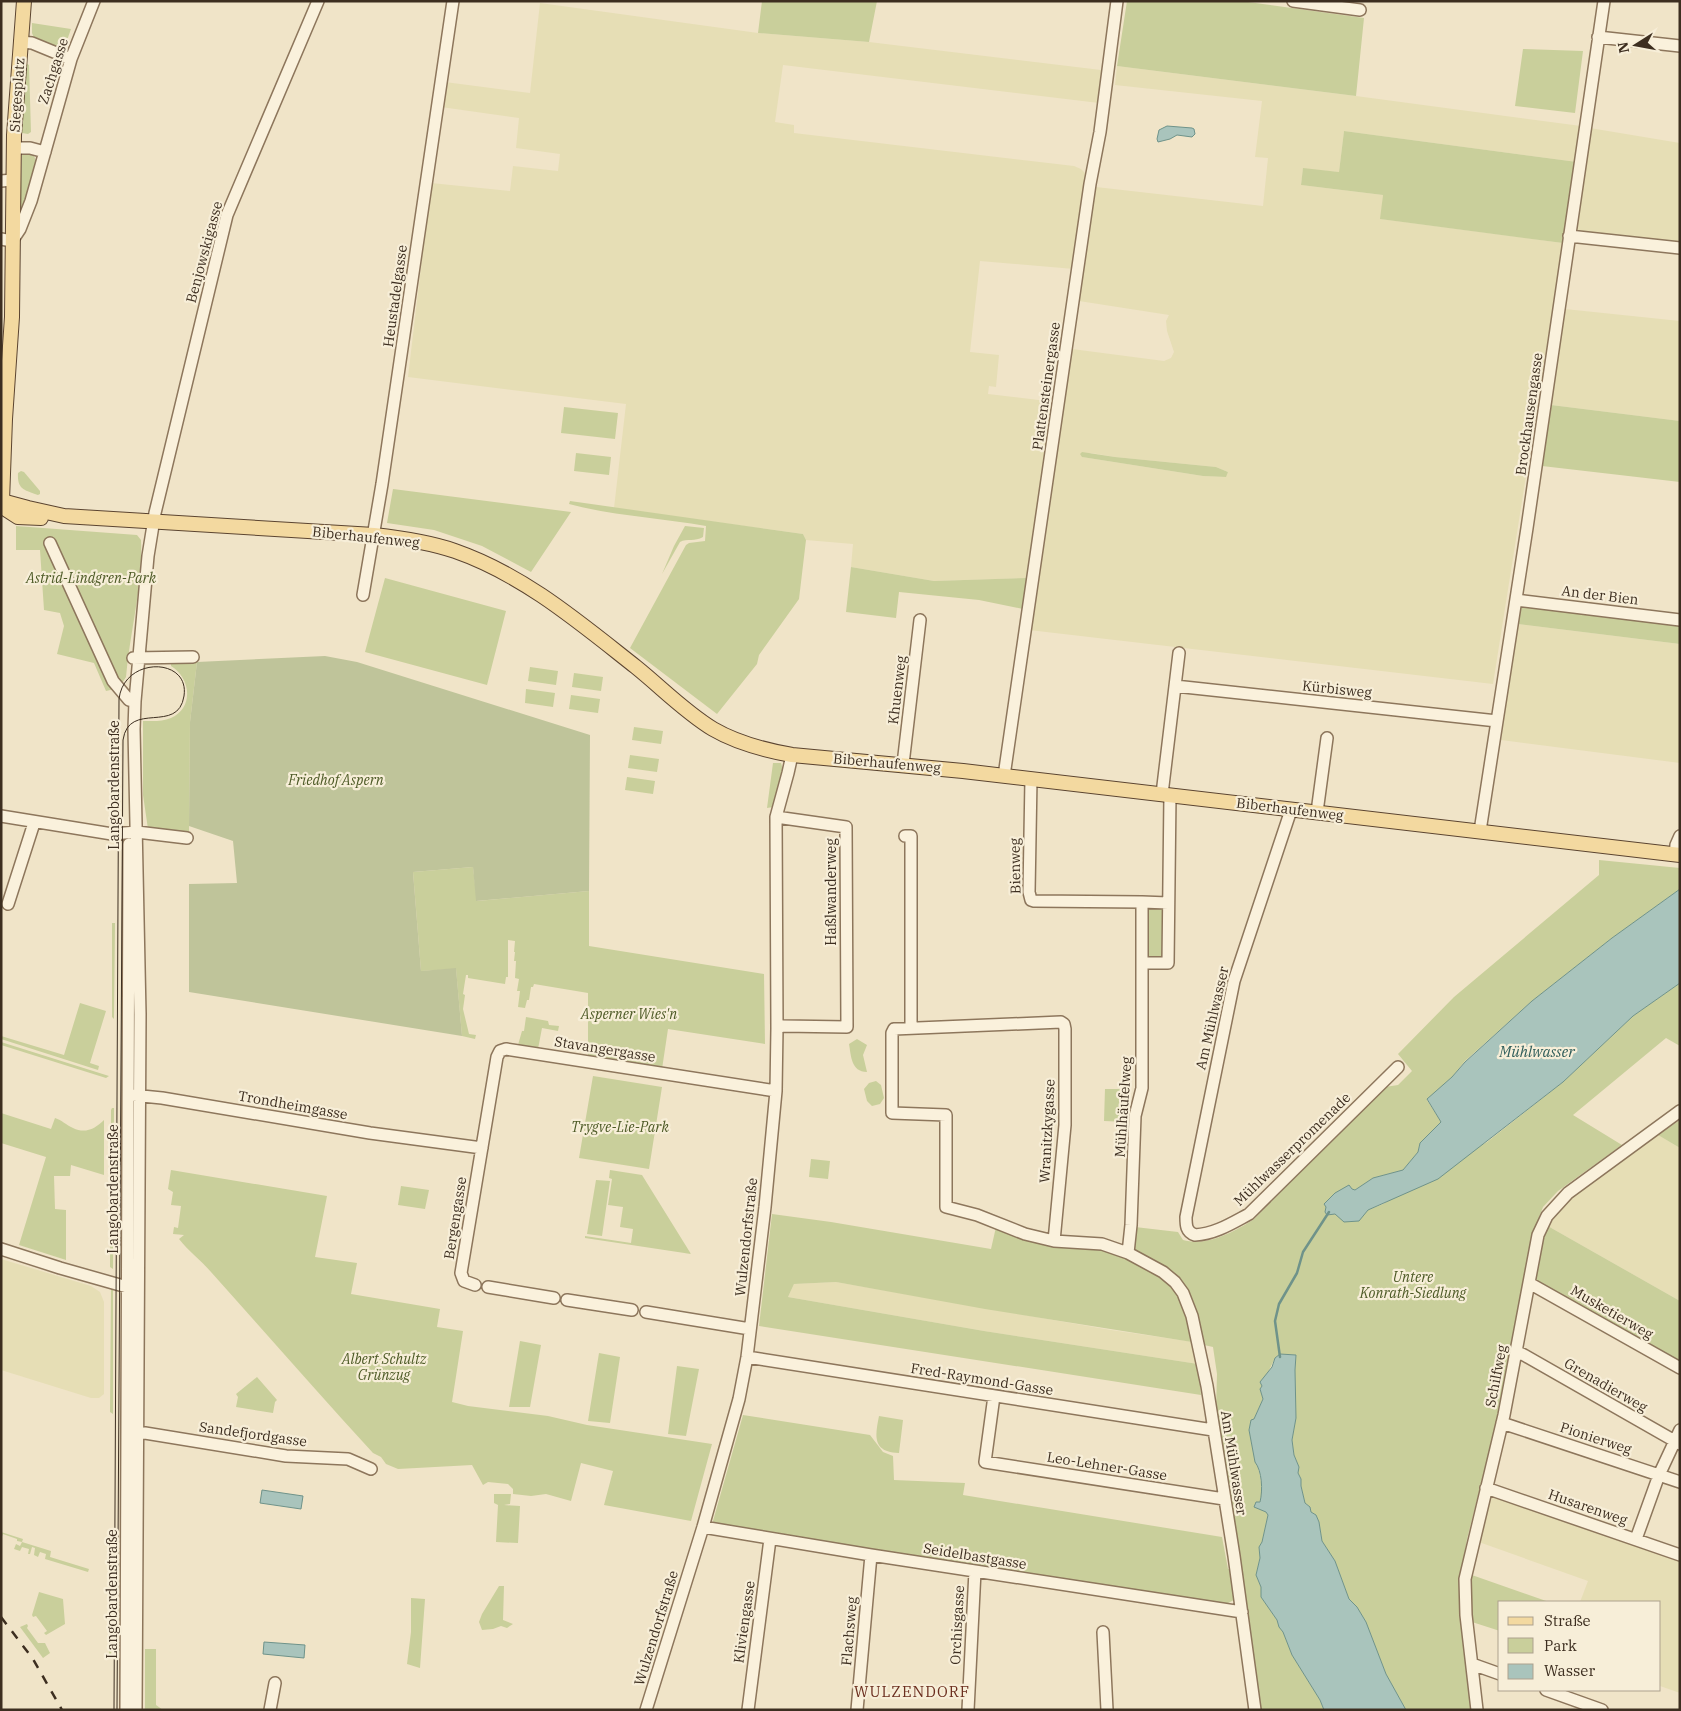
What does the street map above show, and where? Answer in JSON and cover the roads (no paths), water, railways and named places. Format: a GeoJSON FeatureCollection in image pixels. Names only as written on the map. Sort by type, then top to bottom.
{"type":"FeatureCollection","features":[{"type":"Feature","properties":{"kind":"main road","name":"Siegesplatz"},"geometry":{"type":"LineString","coordinates":[[2,500],[5,419],[7,181],[14,148],[24,1]]}},
{"type":"Feature","properties":{"kind":"main road","name":"Biberhaufenweg"},"geometry":{"type":"LineString","coordinates":[[2,500],[64,516],[374,536],[416,541],[456,552],[526,584],[571,616],[703,723],[745,744],[792,755],[903,764],[1031,778],[1678,855]]}},
{"type":"Feature","properties":{"kind":"street","name":"Zachgasse"},"geometry":{"type":"LineString","coordinates":[[45,152],[71,59],[94,1]]}},
{"type":"Feature","properties":{"kind":"street","name":"Benjowskigasse"},"geometry":{"type":"LineString","coordinates":[[142,627],[153,522],[227,215],[318,1]]}},
{"type":"Feature","properties":{"kind":"street","name":"Heustadelgasse"},"geometry":{"type":"LineString","coordinates":[[363,595],[374,536],[453,1]]}},
{"type":"Feature","properties":{"kind":"street","name":"Plattensteinergasse"},"geometry":{"type":"LineString","coordinates":[[1004,776],[1090,184],[1100,132],[1117,1]]}},
{"type":"Feature","properties":{"kind":"street"},"geometry":{"type":"LineString","coordinates":[[1294,1],[1360,10]]}},
{"type":"Feature","properties":{"kind":"street","name":"Brockhausengasse"},"geometry":{"type":"LineString","coordinates":[[1480,831],[1604,1]]}},
{"type":"Feature","properties":{"kind":"street"},"geometry":{"type":"LineString","coordinates":[[1598,37],[1680,46]]}},
{"type":"Feature","properties":{"kind":"street"},"geometry":{"type":"LineString","coordinates":[[20,42],[32,44],[71,59]]}},
{"type":"Feature","properties":{"kind":"street","name":"Siegesplatz"},"geometry":{"type":"LineString","coordinates":[[7,240],[20,229],[31,201],[45,152],[30,148],[14,148]]}},
{"type":"Feature","properties":{"kind":"street"},"geometry":{"type":"LineString","coordinates":[[1569,236],[1680,248]]}},
{"type":"Feature","properties":{"kind":"street"},"geometry":{"type":"LineString","coordinates":[[50,543],[113,681],[132,701]]}},
{"type":"Feature","properties":{"kind":"street","name":"An der Bien"},"geometry":{"type":"LineString","coordinates":[[1516,600],[1680,620]]}},
{"type":"Feature","properties":{"kind":"street","name":"Khuenweg"},"geometry":{"type":"LineString","coordinates":[[903,764],[920,620]]}},
{"type":"Feature","properties":{"kind":"street","name":"Langobardenstraße"},"geometry":{"type":"LineString","coordinates":[[136,1710],[133,1434],[132,701],[136,640],[142,627]]}},
{"type":"Feature","properties":{"kind":"street"},"geometry":{"type":"LineString","coordinates":[[1142,963],[1168,963],[1166,794],[1179,653]]}},
{"type":"Feature","properties":{"kind":"street"},"geometry":{"type":"LineString","coordinates":[[134,662],[193,657]]}},
{"type":"Feature","properties":{"kind":"street","name":"Kürbisweg"},"geometry":{"type":"LineString","coordinates":[[1175,686],[1497,721]]}},
{"type":"Feature","properties":{"kind":"street"},"geometry":{"type":"LineString","coordinates":[[1317,812],[1327,738]]}},
{"type":"Feature","properties":{"kind":"street","name":"Wulzendorfstraße"},"geometry":{"type":"LineString","coordinates":[[646,1710],[703,1527],[739,1398],[747,1357],[765,1207],[776,1091],[776,817],[792,755]]}},
{"type":"Feature","properties":{"kind":"street","name":"Bienweg"},"geometry":{"type":"LineString","coordinates":[[1031,778],[1029,897],[1031,901],[1142,902]]}},
{"type":"Feature","properties":{"kind":"street","name":"Am Mühlwasser"},"geometry":{"type":"LineString","coordinates":[[1195,1235],[1187,1229],[1186,1217],[1234,981],[1291,810]]}},
{"type":"Feature","properties":{"kind":"street"},"geometry":{"type":"LineString","coordinates":[[1,816],[34,823],[112,834],[133,832],[187,838]]}},
{"type":"Feature","properties":{"kind":"street","name":"Haßlwanderweg"},"geometry":{"type":"LineString","coordinates":[[776,817],[846,827],[847,1027],[783,1026],[777,1028]]}},
{"type":"Feature","properties":{"kind":"street"},"geometry":{"type":"LineString","coordinates":[[8,904],[34,823]]}},
{"type":"Feature","properties":{"kind":"street"},"geometry":{"type":"LineString","coordinates":[[905,836],[911,836],[911,1027]]}},
{"type":"Feature","properties":{"kind":"street"},"geometry":{"type":"LineString","coordinates":[[1678,855],[1676,845],[1680,836]]}},
{"type":"Feature","properties":{"kind":"street"},"geometry":{"type":"LineString","coordinates":[[1142,902],[1168,903]]}},
{"type":"Feature","properties":{"kind":"street","name":"Mühlhäufelweg"},"geometry":{"type":"LineString","coordinates":[[1128,1252],[1131,1225],[1135,1116],[1142,1088],[1142,902]]}},
{"type":"Feature","properties":{"kind":"street","name":"Wranitzkygasse"},"geometry":{"type":"LineString","coordinates":[[911,1027],[1061,1022],[1064,1024],[1065,1125],[1054,1241]]}},
{"type":"Feature","properties":{"kind":"street","name":"Am Mühlwasser"},"geometry":{"type":"LineString","coordinates":[[911,1027],[892,1030],[892,1114],[946,1115],[946,1206],[1025,1234],[1054,1241],[1102,1244],[1128,1252],[1163,1272],[1176,1282],[1183,1293],[1192,1316],[1207,1386],[1232,1544],[1255,1710]]}},
{"type":"Feature","properties":{"kind":"street","name":"Stavangergasse"},"geometry":{"type":"LineString","coordinates":[[486,1121],[497,1057],[500,1051],[506,1049],[776,1091]]}},
{"type":"Feature","properties":{"kind":"street","name":"Mühlwasserpromenade"},"geometry":{"type":"LineString","coordinates":[[1195,1235],[1225,1227],[1249,1214],[1398,1068]]}},
{"type":"Feature","properties":{"kind":"street","name":"Trondheimgasse"},"geometry":{"type":"LineString","coordinates":[[134,1095],[370,1133],[482,1148]]}},
{"type":"Feature","properties":{"kind":"street","name":"Schilfweg"},"geometry":{"type":"LineString","coordinates":[[1477,1710],[1466,1615],[1465,1579],[1502,1423],[1517,1352],[1535,1244],[1541,1226],[1561,1199],[1585,1179],[1680,1112]]}},
{"type":"Feature","properties":{"kind":"street","name":"Bergengasse"},"geometry":{"type":"LineString","coordinates":[[475,1285],[464,1281],[461,1273],[486,1121]]}},
{"type":"Feature","properties":{"kind":"street"},"geometry":{"type":"LineString","coordinates":[[1,1249],[133,1289]]}},
{"type":"Feature","properties":{"kind":"street","name":"Musketierweg"},"geometry":{"type":"LineString","coordinates":[[1529,1283],[1680,1368]]}},
{"type":"Feature","properties":{"kind":"street"},"geometry":{"type":"LineString","coordinates":[[488,1287],[554,1298]]}},
{"type":"Feature","properties":{"kind":"street"},"geometry":{"type":"LineString","coordinates":[[567,1300],[632,1310]]}},
{"type":"Feature","properties":{"kind":"street"},"geometry":{"type":"LineString","coordinates":[[646,1312],[750,1329]]}},
{"type":"Feature","properties":{"kind":"street","name":"Grenadierweg"},"geometry":{"type":"LineString","coordinates":[[1517,1352],[1524,1354],[1678,1439]]}},
{"type":"Feature","properties":{"kind":"street","name":"Fred-Raymond-Gasse"},"geometry":{"type":"LineString","coordinates":[[747,1357],[1213,1430]]}},
{"type":"Feature","properties":{"kind":"street","name":"Leo-Lehner-Gasse"},"geometry":{"type":"LineString","coordinates":[[994,1396],[985,1462],[1224,1499]]}},
{"type":"Feature","properties":{"kind":"street","name":"Pionierweg"},"geometry":{"type":"LineString","coordinates":[[1502,1423],[1680,1482]]}},
{"type":"Feature","properties":{"kind":"street","name":"Langobardenstraße"},"geometry":{"type":"LineString","coordinates":[[126,1710],[133,1434]]}},
{"type":"Feature","properties":{"kind":"street","name":"Sandefjordgasse"},"geometry":{"type":"LineString","coordinates":[[133,1434],[286,1456],[348,1459],[372,1469]]}},
{"type":"Feature","properties":{"kind":"street"},"geometry":{"type":"LineString","coordinates":[[1636,1539],[1659,1475],[1678,1439]]}},
{"type":"Feature","properties":{"kind":"street","name":"Husarenweg"},"geometry":{"type":"LineString","coordinates":[[1486,1488],[1680,1554]]}},
{"type":"Feature","properties":{"kind":"street","name":"Seidelbastgasse"},"geometry":{"type":"LineString","coordinates":[[703,1527],[1242,1612]]}},
{"type":"Feature","properties":{"kind":"street","name":"Kliviengasse"},"geometry":{"type":"LineString","coordinates":[[748,1710],[770,1539]]}},
{"type":"Feature","properties":{"kind":"street","name":"Flachsweg"},"geometry":{"type":"LineString","coordinates":[[857,1710],[871,1555]]}},
{"type":"Feature","properties":{"kind":"street","name":"Orchisgasse"},"geometry":{"type":"LineString","coordinates":[[968,1710],[975,1571]]}},
{"type":"Feature","properties":{"kind":"street"},"geometry":{"type":"LineString","coordinates":[[1102,1632],[1107,1710]]}},
{"type":"Feature","properties":{"kind":"street"},"geometry":{"type":"LineString","coordinates":[[1472,1664],[1498,1673]]}},
{"type":"Feature","properties":{"kind":"street"},"geometry":{"type":"LineString","coordinates":[[270,1710],[275,1683]]}},
{"type":"Feature","properties":{"kind":"street"},"geometry":{"type":"LineString","coordinates":[[1549,1691],[1602,1710]]}},
{"type":"Feature","properties":{"kind":"water"},"geometry":{"type":"Polygon","coordinates":[[[1167,126],[1192,128],[1195,134],[1192,137],[1177,135],[1158,142],[1159,130],[1167,126]]]}},
{"type":"Feature","properties":{"kind":"water","name":"Mühlwasser"},"geometry":{"type":"Polygon","coordinates":[[[1680,889],[1680,983],[1633,1016],[1563,1082],[1438,1179],[1368,1210],[1359,1221],[1344,1222],[1335,1214],[1327,1215],[1324,1204],[1335,1193],[1349,1185],[1355,1190],[1373,1178],[1403,1170],[1418,1152],[1420,1143],[1441,1122],[1427,1099],[1452,1077],[1465,1062],[1532,1001],[1612,938],[1680,889]]]}},
{"type":"Feature","properties":{"kind":"water"},"geometry":{"type":"Polygon","coordinates":[[[1280,1354],[1296,1355],[1296,1418],[1292,1440],[1305,1503],[1310,1507],[1311,1512],[1316,1515],[1322,1541],[1335,1561],[1349,1599],[1357,1607],[1366,1622],[1386,1674],[1406,1710],[1324,1710],[1320,1700],[1292,1655],[1277,1620],[1261,1597],[1261,1587],[1256,1575],[1260,1558],[1259,1547],[1262,1542],[1268,1515],[1266,1512],[1254,1507],[1256,1502],[1260,1502],[1261,1481],[1249,1430],[1251,1420],[1254,1419],[1263,1399],[1260,1382],[1272,1367],[1275,1358],[1280,1354]]]}},
{"type":"Feature","properties":{"kind":"water"},"geometry":{"type":"Polygon","coordinates":[[[262,1490],[303,1496],[301,1509],[260,1503],[262,1490]]]}},
{"type":"Feature","properties":{"kind":"water"},"geometry":{"type":"Polygon","coordinates":[[[264,1642],[305,1645],[304,1658],[263,1654],[264,1642]]]}},
{"type":"Feature","properties":{"kind":"waterway","name":"Mühlwasser"},"geometry":{"type":"LineString","coordinates":[[1280,1357],[1275,1321],[1279,1304],[1297,1273],[1303,1252],[1329,1212]]}},
{"type":"Feature","properties":{"kind":"tram line"},"geometry":{"type":"LineString","coordinates":[[114,1710],[119,699],[123,685],[132,675],[143,669],[156,667],[167,668],[177,674],[183,683],[184,696],[180,707],[173,714],[164,717],[134,722],[127,728],[123,740],[117,1710]]}},
{"type":"Feature","properties":{"kind":"railway"},"geometry":{"type":"LineString","coordinates":[[1,1617],[33,1659],[62,1710]]}},
{"type":"Feature","properties":{"kind":"district","name":"WULZENDORF"},"geometry":{"type":"Point","coordinates":[912,1691]}},
{"type":"Feature","properties":{"kind":"park label","name":"Astrid-Lindgren-Park"},"geometry":{"type":"Point","coordinates":[91,578]}},
{"type":"Feature","properties":{"kind":"park label","name":"Friedhof Aspern"},"geometry":{"type":"Point","coordinates":[336,780]}},
{"type":"Feature","properties":{"kind":"park label","name":"Asperner Wies'n"},"geometry":{"type":"Point","coordinates":[629,1014]}},
{"type":"Feature","properties":{"kind":"park label","name":"Trygve-Lie-Park"},"geometry":{"type":"Point","coordinates":[620,1127]}},
{"type":"Feature","properties":{"kind":"park label","name":"Untere Konrath-Siedlung"},"geometry":{"type":"Point","coordinates":[1413,1286]}},
{"type":"Feature","properties":{"kind":"park label","name":"Albert Schultz Grünzug"},"geometry":{"type":"Point","coordinates":[384,1368]}}]}
